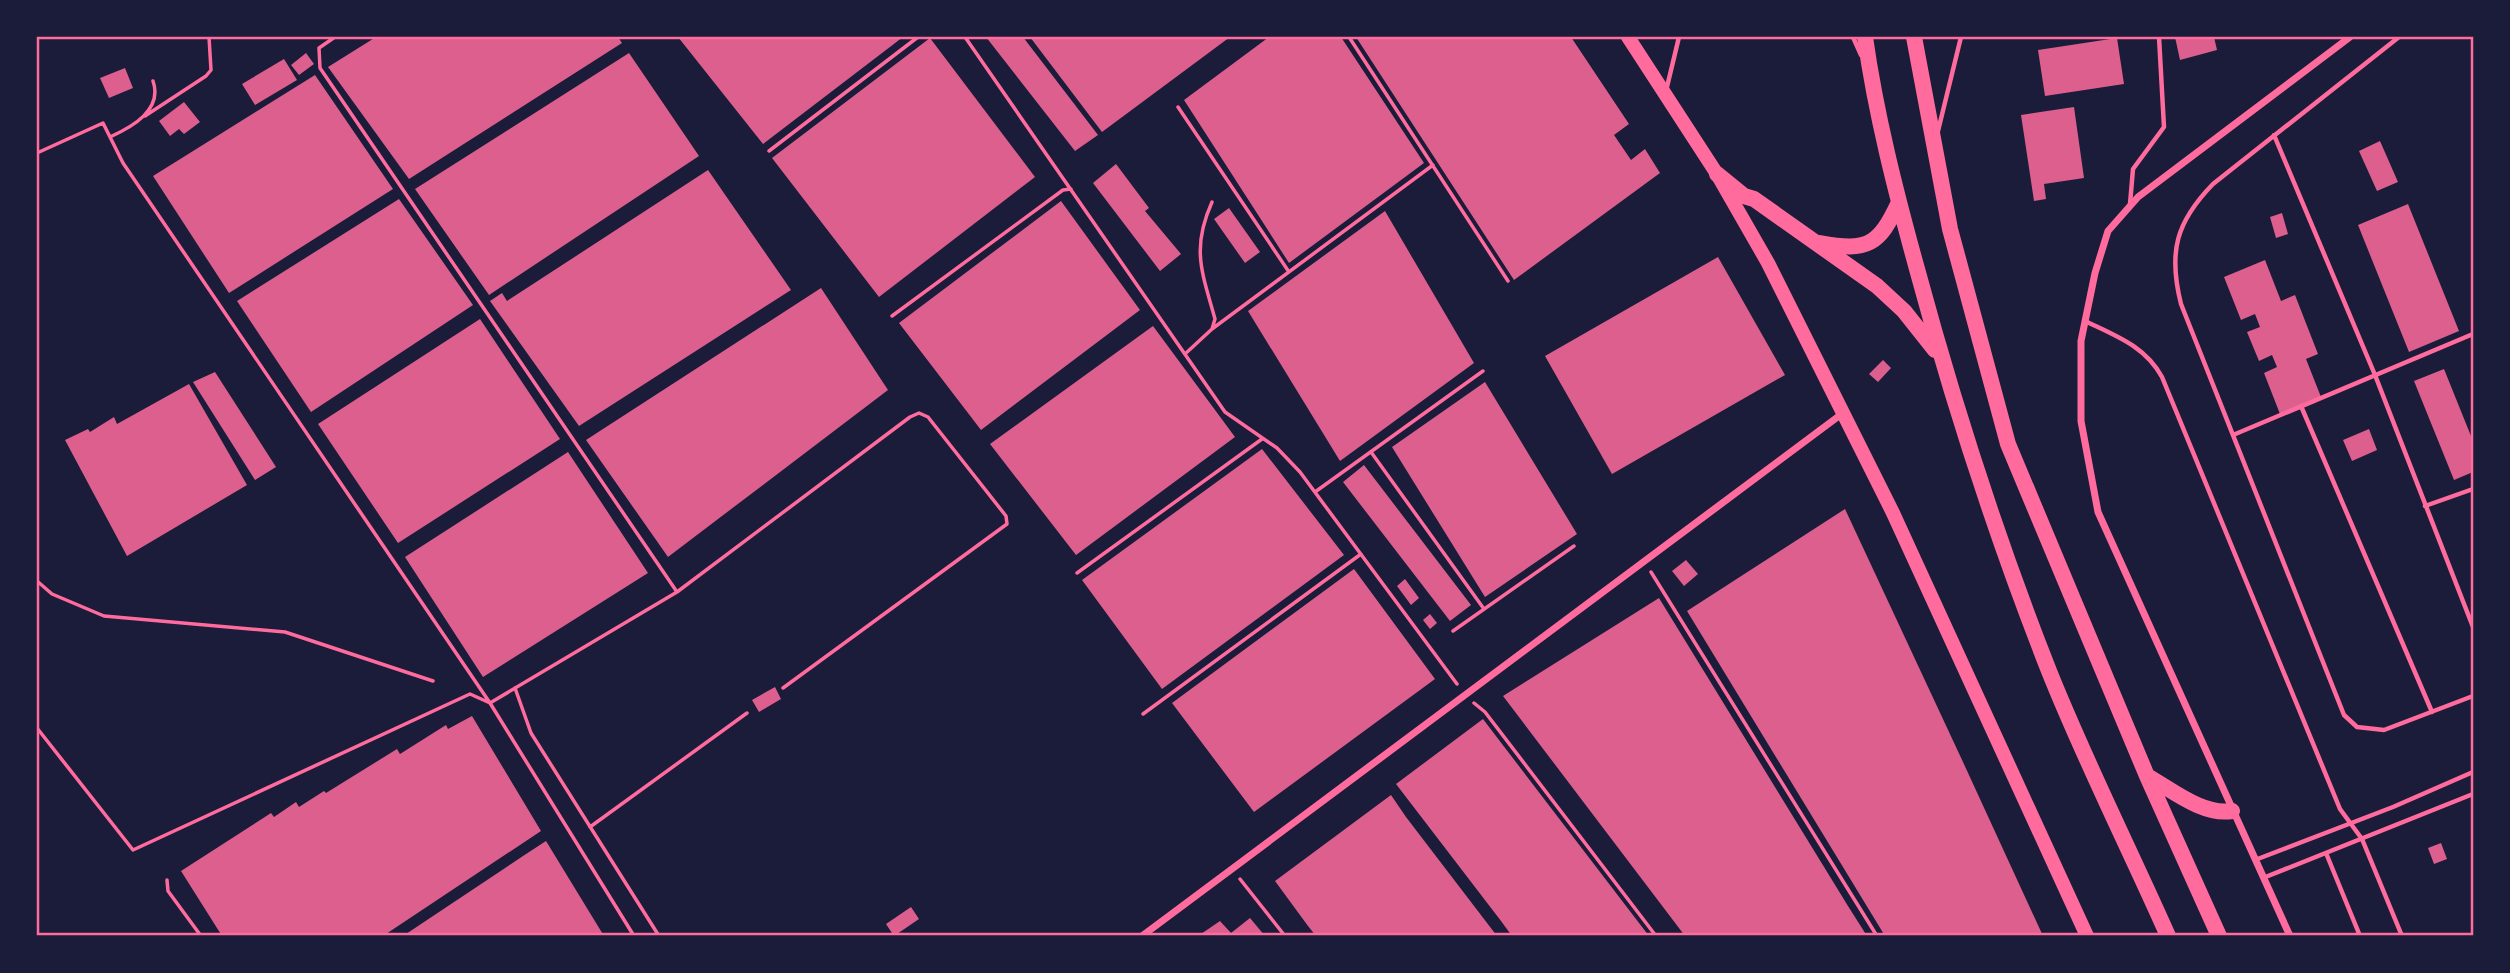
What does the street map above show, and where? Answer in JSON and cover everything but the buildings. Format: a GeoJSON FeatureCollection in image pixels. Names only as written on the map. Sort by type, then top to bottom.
{"type":"FeatureCollection","features":[{"type":"Feature","properties":{"kind":"highway"},"geometry":{"type":"LineString","coordinates":[[1865,37],[1871,77],[1899,202],[1980,488],[2050,673],[2168,936]]}},
{"type":"Feature","properties":{"kind":"highway"},"geometry":{"type":"LineString","coordinates":[[1914,37],[1950,229],[2008,444],[2147,776],[2219,936]]}},
{"type":"Feature","properties":{"kind":"highway"},"geometry":{"type":"LineString","coordinates":[[1717,174],[1744,196],[1819,242],[1891,298],[1941,357]]}},
{"type":"Feature","properties":{"kind":"highway"},"geometry":{"type":"LineString","coordinates":[[1819,242],[1854,248],[1875,240],[1889,224],[1899,202]]}},
{"type":"Feature","properties":{"kind":"highway"},"geometry":{"type":"LineString","coordinates":[[2147,776],[2206,809],[2221,813],[2232,811]]}},
{"type":"Feature","properties":{"kind":"main road"},"geometry":{"type":"LineString","coordinates":[[1629,37],[1717,174],[1768,263],[1843,413],[2087,936]]}},
{"type":"Feature","properties":{"kind":"street"},"geometry":{"type":"LineString","coordinates":[[2290,936],[2098,512],[2081,421],[2081,341],[2108,231],[2130,205],[2350,37]]}},
{"type":"Feature","properties":{"kind":"street"},"geometry":{"type":"LineString","coordinates":[[1142,936],[1843,413]]}},
{"type":"Feature","properties":{"kind":"lane"},"geometry":{"type":"LineString","coordinates":[[1665,95],[1679,37]]}},
{"type":"Feature","properties":{"kind":"lane"},"geometry":{"type":"LineString","coordinates":[[1853,37],[1871,77]]}},
{"type":"Feature","properties":{"kind":"lane"},"geometry":{"type":"LineString","coordinates":[[1935,142],[1961,37]]}},
{"type":"Feature","properties":{"kind":"lane"},"geometry":{"type":"LineString","coordinates":[[2130,205],[2133,169],[2164,127],[2159,37]]}},
{"type":"Feature","properties":{"kind":"lane"},"geometry":{"type":"LineString","coordinates":[[2399,37],[2213,184],[2195,203],[2182,226],[2175,251],[2175,278],[2181,304],[2343,715],[2357,727],[2375,731],[2473,696]]}},
{"type":"Feature","properties":{"kind":"lane"},"geometry":{"type":"LineString","coordinates":[[2274,135],[2375,375],[2473,627]]}},
{"type":"Feature","properties":{"kind":"lane"},"geometry":{"type":"LineString","coordinates":[[2085,321],[2145,352],[2158,370],[2340,809],[2362,839],[2402,936]]}},
{"type":"Feature","properties":{"kind":"lane"},"geometry":{"type":"LineString","coordinates":[[2233,435],[2473,334]]}},
{"type":"Feature","properties":{"kind":"lane"},"geometry":{"type":"LineString","coordinates":[[2301,406],[2432,712]]}},
{"type":"Feature","properties":{"kind":"lane"},"geometry":{"type":"LineString","coordinates":[[2425,506],[2473,489]]}},
{"type":"Feature","properties":{"kind":"lane"},"geometry":{"type":"LineString","coordinates":[[2255,860],[2473,772]]}},
{"type":"Feature","properties":{"kind":"lane"},"geometry":{"type":"LineString","coordinates":[[2263,878],[2473,794]]}},
{"type":"Feature","properties":{"kind":"lane"},"geometry":{"type":"LineString","coordinates":[[2326,853],[2360,936]]}},
{"type":"Feature","properties":{"kind":"path"},"geometry":{"type":"LineString","coordinates":[[110,137],[206,76],[211,62],[209,37]]}},
{"type":"Feature","properties":{"kind":"path"},"geometry":{"type":"LineString","coordinates":[[335,37],[319,48],[320,68],[677,592]]}},
{"type":"Feature","properties":{"kind":"path"},"geometry":{"type":"LineString","coordinates":[[769,151],[918,37]]}},
{"type":"Feature","properties":{"kind":"path"},"geometry":{"type":"LineString","coordinates":[[965,37],[1225,412],[1300,472],[1465,695],[1485,712],[1656,936]]}},
{"type":"Feature","properties":{"kind":"path"},"geometry":{"type":"LineString","coordinates":[[1349,37],[1508,281]]}},
{"type":"Feature","properties":{"kind":"path"},"geometry":{"type":"LineString","coordinates":[[145,116],[154,102],[156,90],[153,81]]}},
{"type":"Feature","properties":{"kind":"path"},"geometry":{"type":"LineString","coordinates":[[1178,107],[1290,272]]}},
{"type":"Feature","properties":{"kind":"path"},"geometry":{"type":"LineString","coordinates":[[37,153],[103,123],[123,163],[490,703],[634,936]]}},
{"type":"Feature","properties":{"kind":"path"},"geometry":{"type":"LineString","coordinates":[[1185,354],[1212,329],[1433,165]]}},
{"type":"Feature","properties":{"kind":"path"},"geometry":{"type":"LineString","coordinates":[[892,316],[1063,190],[1071,189]]}},
{"type":"Feature","properties":{"kind":"path"},"geometry":{"type":"LineString","coordinates":[[1212,329],[1215,319],[1198,251],[1200,235],[1213,202]]}},
{"type":"Feature","properties":{"kind":"path"},"geometry":{"type":"LineString","coordinates":[[1315,492],[1483,371]]}},
{"type":"Feature","properties":{"kind":"path"},"geometry":{"type":"LineString","coordinates":[[490,703],[677,592],[910,417],[919,413],[928,417],[1006,516],[1007,524],[783,688]]}},
{"type":"Feature","properties":{"kind":"path"},"geometry":{"type":"LineString","coordinates":[[1077,573],[1262,439]]}},
{"type":"Feature","properties":{"kind":"path"},"geometry":{"type":"LineString","coordinates":[[1371,452],[1484,609]]}},
{"type":"Feature","properties":{"kind":"path"},"geometry":{"type":"LineString","coordinates":[[1453,631],[1574,546]]}},
{"type":"Feature","properties":{"kind":"path"},"geometry":{"type":"LineString","coordinates":[[1143,714],[1361,554]]}},
{"type":"Feature","properties":{"kind":"path"},"geometry":{"type":"LineString","coordinates":[[1644,562],[1877,936]]}},
{"type":"Feature","properties":{"kind":"path"},"geometry":{"type":"LineString","coordinates":[[37,581],[52,594],[104,616],[285,632],[433,681]]}},
{"type":"Feature","properties":{"kind":"path"},"geometry":{"type":"LineString","coordinates":[[515,688],[531,733],[659,936]]}},
{"type":"Feature","properties":{"kind":"path"},"geometry":{"type":"LineString","coordinates":[[37,728],[134,850],[470,694],[490,703]]}},
{"type":"Feature","properties":{"kind":"path"},"geometry":{"type":"LineString","coordinates":[[590,827],[747,713]]}},
{"type":"Feature","properties":{"kind":"path"},"geometry":{"type":"LineString","coordinates":[[1234,867],[1285,936]]}},
{"type":"Feature","properties":{"kind":"path"},"geometry":{"type":"LineString","coordinates":[[167,880],[169,891],[201,936]]}}]}
